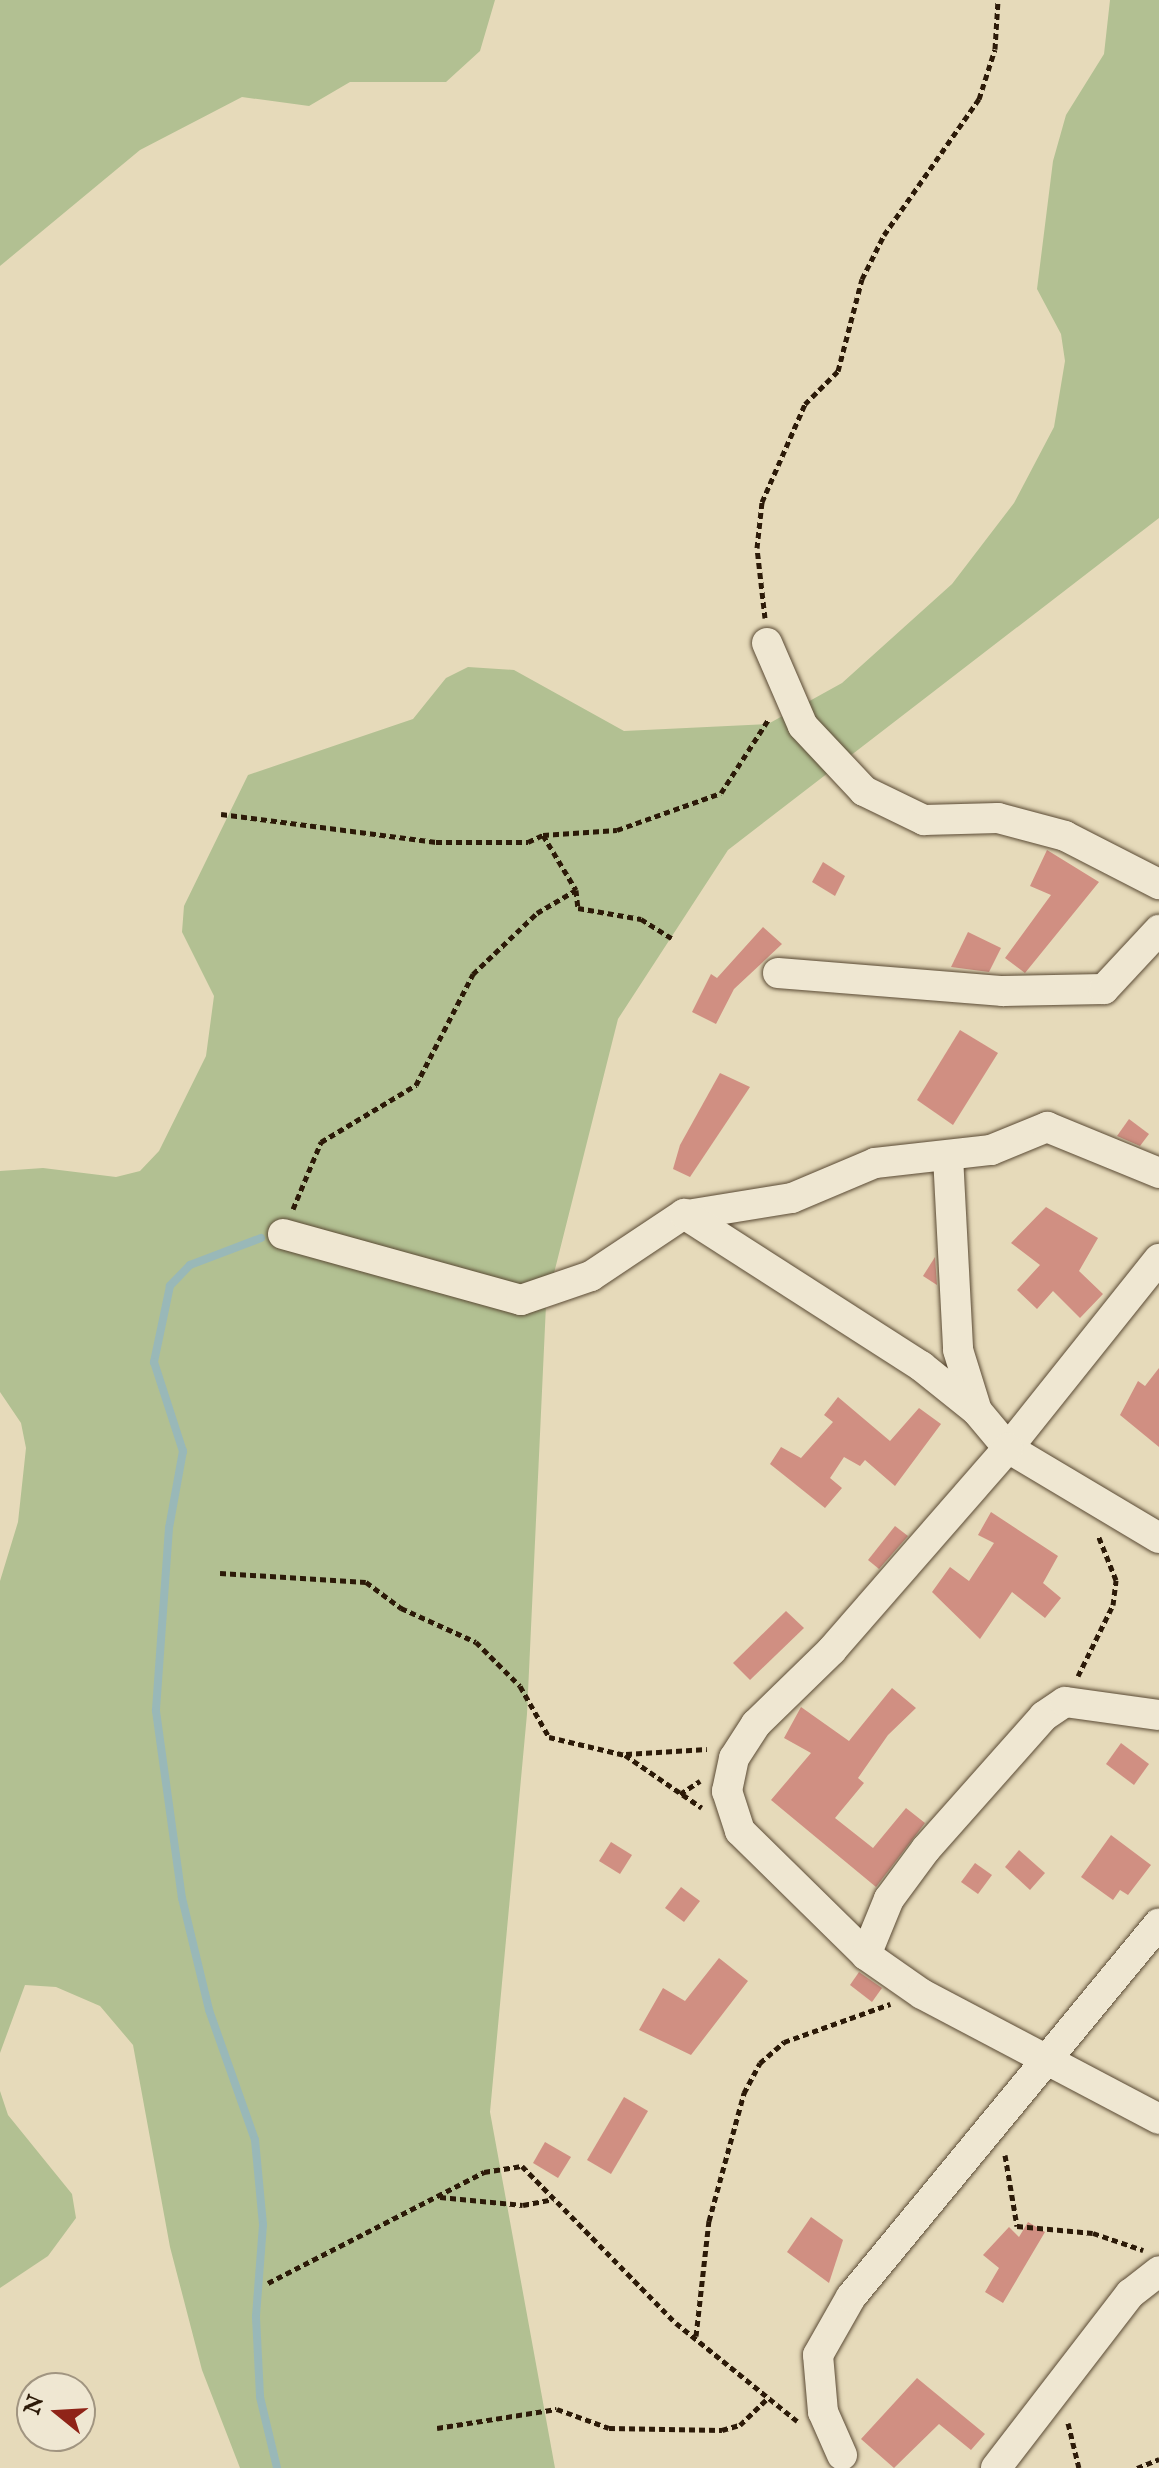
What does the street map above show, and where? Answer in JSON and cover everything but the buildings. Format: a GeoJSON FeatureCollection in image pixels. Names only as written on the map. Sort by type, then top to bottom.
{"type":"FeatureCollection","features":[{"type":"Feature","properties":{"kind":"street"},"geometry":{"type":"LineString","coordinates":[[767,643],[803,726],[887,805],[924,820],[998,818],[1065,836],[1159,884]]}},
{"type":"Feature","properties":{"kind":"street"},"geometry":{"type":"LineString","coordinates":[[778,973],[1003,991],[1104,989],[1159,930]]}},
{"type":"Feature","properties":{"kind":"street"},"geometry":{"type":"LineString","coordinates":[[283,1234],[521,1300],[591,1276],[687,1215],[792,1198],[875,1163],[991,1150],[1055,1127],[1132,1168],[1159,1173]]}},
{"type":"Feature","properties":{"kind":"street"},"geometry":{"type":"LineString","coordinates":[[948,1156],[958,1350],[977,1411]]}},
{"type":"Feature","properties":{"kind":"street"},"geometry":{"type":"LineString","coordinates":[[687,1215],[921,1366],[977,1411],[1008,1448],[1159,1538]]}},
{"type":"Feature","properties":{"kind":"street"},"geometry":{"type":"LineString","coordinates":[[1159,1259],[1008,1448],[832,1650],[756,1724],[734,1758],[727,1791],[740,1831],[866,1955],[922,1994],[1047,2056],[1159,2119]]}},
{"type":"Feature","properties":{"kind":"street"},"geometry":{"type":"LineString","coordinates":[[866,1955],[889,1899],[926,1849],[1065,1702],[1159,1715]]}},
{"type":"Feature","properties":{"kind":"street"},"geometry":{"type":"LineString","coordinates":[[842,2455],[823,2412],[818,2355],[851,2297],[883,2266],[1001,2112],[1159,1924]]}},
{"type":"Feature","properties":{"kind":"street"},"geometry":{"type":"LineString","coordinates":[[996,2468],[1130,2294],[1159,2271]]}},
{"type":"Feature","properties":{"kind":"path"},"geometry":{"type":"LineString","coordinates":[[767,643],[757,548],[762,502],[805,404],[838,371],[862,279],[884,235],[979,99],[995,49],[998,0]]}},
{"type":"Feature","properties":{"kind":"path"},"geometry":{"type":"LineString","coordinates":[[221,814],[436,842],[528,842],[543,835],[617,830],[721,793],[768,724],[768,709]]}},
{"type":"Feature","properties":{"kind":"path"},"geometry":{"type":"LineString","coordinates":[[543,835],[576,890],[578,908],[641,919],[672,938]]}},
{"type":"Feature","properties":{"kind":"path"},"geometry":{"type":"LineString","coordinates":[[283,1234],[321,1142],[416,1085],[473,974],[537,913],[576,890]]}},
{"type":"Feature","properties":{"kind":"path"},"geometry":{"type":"LineString","coordinates":[[1065,1702],[1113,1605],[1116,1580],[1093,1527]]}},
{"type":"Feature","properties":{"kind":"path"},"geometry":{"type":"LineString","coordinates":[[220,1573],[366,1582],[401,1608],[476,1642],[520,1686],[549,1737],[625,1755],[740,1831]]}},
{"type":"Feature","properties":{"kind":"path"},"geometry":{"type":"LineString","coordinates":[[625,1755],[675,1747],[734,1758]]}},
{"type":"Feature","properties":{"kind":"path"},"geometry":{"type":"LineString","coordinates":[[696,2336],[709,2221],[744,2093],[760,2063],[784,2042],[922,1994]]}},
{"type":"Feature","properties":{"kind":"path"},"geometry":{"type":"LineString","coordinates":[[1001,2112],[1017,2226],[1093,2233],[1159,2256]]}},
{"type":"Feature","properties":{"kind":"path"},"geometry":{"type":"LineString","coordinates":[[268,2283],[484,2172],[522,2166],[696,2336],[767,2399],[805,2427]]}},
{"type":"Feature","properties":{"kind":"path"},"geometry":{"type":"LineString","coordinates":[[439,2196],[523,2205],[554,2199]]}},
{"type":"Feature","properties":{"kind":"path"},"geometry":{"type":"LineString","coordinates":[[437,2428],[557,2409],[609,2428],[722,2430],[740,2425],[767,2399]]}},
{"type":"Feature","properties":{"kind":"path"},"geometry":{"type":"LineString","coordinates":[[1137,2468],[1159,2459]]}},
{"type":"Feature","properties":{"kind":"green space"},"geometry":{"type":"Polygon","coordinates":[[[0,0],[495,0],[480,51],[446,82],[350,82],[309,106],[242,97],[140,150],[0,266],[0,0]]]}},
{"type":"Feature","properties":{"kind":"green space"},"geometry":{"type":"Polygon","coordinates":[[[1110,0],[1159,0],[1159,518],[728,850],[618,1019],[546,1305],[527,1714],[490,2112],[555,2468],[240,2468],[202,2370],[170,2247],[133,2045],[100,2006],[56,1987],[25,1985],[0,2053],[0,1581],[18,1522],[26,1448],[21,1423],[0,1392],[0,1171],[43,1168],[116,1177],[140,1171],[159,1151],[206,1056],[214,996],[182,932],[184,906],[248,775],[413,719],[446,678],[468,667],[514,670],[624,731],[768,724],[842,683],[952,584],[1014,503],[1054,427],[1065,361],[1061,334],[1037,289],[1053,161],[1066,115],[1104,54],[1110,0]]]}},
{"type":"Feature","properties":{"kind":"green space"},"geometry":{"type":"Polygon","coordinates":[[[0,2091],[8,2115],[72,2194],[76,2218],[48,2256],[0,2288],[0,2091]]]}},
{"type":"Feature","properties":{"kind":"waterway"},"geometry":{"type":"LineString","coordinates":[[261,1238],[190,1265],[170,1286],[154,1362],[183,1451],[169,1528],[156,1711],[182,1898],[209,2010],[255,2140],[263,2225],[256,2317],[260,2397],[277,2468]]}}]}
